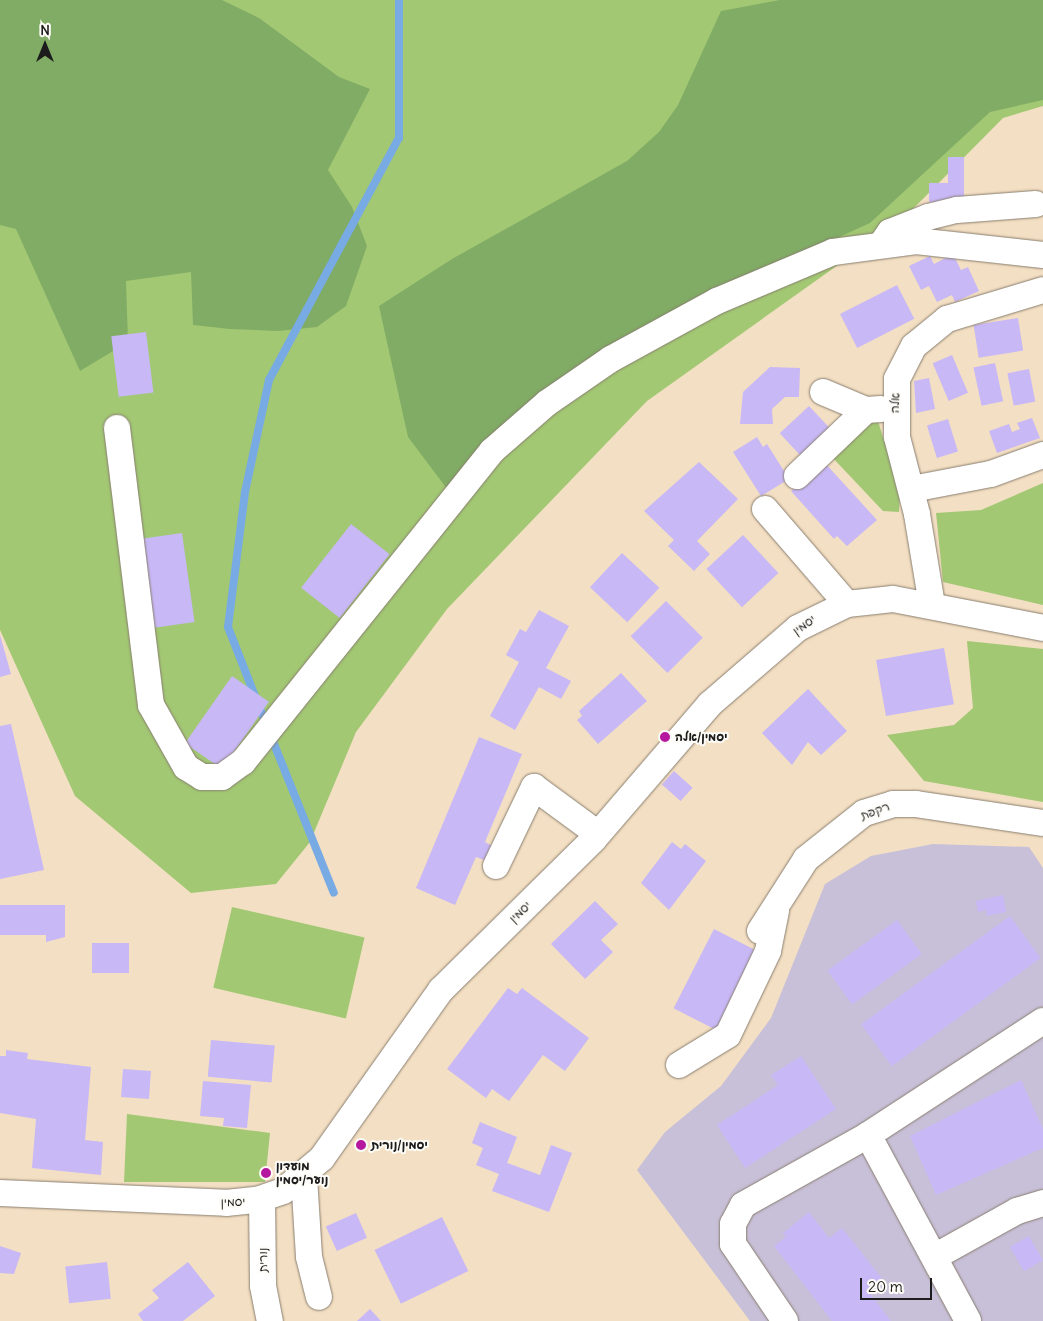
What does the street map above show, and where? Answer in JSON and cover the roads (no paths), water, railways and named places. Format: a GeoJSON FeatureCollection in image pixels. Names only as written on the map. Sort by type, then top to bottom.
{"type":"FeatureCollection","features":[{"type":"Feature","properties":{"kind":"street"},"geometry":{"type":"LineString","coordinates":[[881,243],[890,232],[928,217],[957,210],[1036,204]]}},
{"type":"Feature","properties":{"kind":"street"},"geometry":{"type":"LineString","coordinates":[[118,428],[151,705],[186,766],[202,777],[222,777],[243,762],[470,475],[532,415],[611,359],[717,301],[818,257],[881,243],[953,243],[1043,255]]}},
{"type":"Feature","properties":{"kind":"street","name":"אלה"},"geometry":{"type":"LineString","coordinates":[[932,604],[912,489],[894,408],[903,362],[928,332],[970,309],[1043,290]]}},
{"type":"Feature","properties":{"kind":"street"},"geometry":{"type":"LineString","coordinates":[[823,392],[866,410],[894,408]]}},
{"type":"Feature","properties":{"kind":"street"},"geometry":{"type":"LineString","coordinates":[[797,476],[866,410]]}},
{"type":"Feature","properties":{"kind":"street"},"geometry":{"type":"LineString","coordinates":[[912,489],[991,474],[1043,455]]}},
{"type":"Feature","properties":{"kind":"street"},"geometry":{"type":"LineString","coordinates":[[765,509],[847,604]]}},
{"type":"Feature","properties":{"kind":"street","name":"יסמין"},"geometry":{"type":"LineString","coordinates":[[0,1193],[207,1202],[262,1199],[304,1176],[330,1149],[435,997],[598,834],[728,686],[809,620],[847,604],[893,599],[932,604],[1043,628]]}},
{"type":"Feature","properties":{"kind":"street"},"geometry":{"type":"LineString","coordinates":[[496,866],[534,787],[598,834]]}},
{"type":"Feature","properties":{"kind":"street","name":"רקפת"},"geometry":{"type":"LineString","coordinates":[[760,930],[778,899],[806,859],[830,837],[864,813],[893,804],[943,806],[1043,823]]}},
{"type":"Feature","properties":{"kind":"street"},"geometry":{"type":"LineString","coordinates":[[679,1065],[713,1047],[738,1019],[768,951],[778,899]]}},
{"type":"Feature","properties":{"kind":"street"},"geometry":{"type":"LineString","coordinates":[[785,1321],[736,1250],[732,1230],[735,1217],[755,1195],[868,1134],[1043,1021]]}},
{"type":"Feature","properties":{"kind":"street"},"geometry":{"type":"LineString","coordinates":[[868,1134],[936,1256],[968,1321]]}},
{"type":"Feature","properties":{"kind":"street"},"geometry":{"type":"LineString","coordinates":[[304,1176],[309,1256],[319,1297]]}},
{"type":"Feature","properties":{"kind":"street","name":"נורית"},"geometry":{"type":"LineString","coordinates":[[262,1199],[264,1286],[270,1321]]}},
{"type":"Feature","properties":{"kind":"street"},"geometry":{"type":"LineString","coordinates":[[936,1256],[1017,1211],[1043,1203]]}},
{"type":"Feature","properties":{"kind":"waterway"},"geometry":{"type":"LineString","coordinates":[[266,724],[228,627],[245,492],[269,380],[399,138],[399,0]]}},
{"type":"Feature","properties":{"kind":"waterway"},"geometry":{"type":"LineString","coordinates":[[270,734],[334,893]]}},
{"type":"Feature","properties":{"kind":"place","name":"יסמין/אלה"},"geometry":{"type":"Point","coordinates":[665,737]}},
{"type":"Feature","properties":{"kind":"place","name":"יסמין/נורית"},"geometry":{"type":"Point","coordinates":[361,1145]}},
{"type":"Feature","properties":{"kind":"place","name":"מועדון נוער/יסמין"},"geometry":{"type":"Point","coordinates":[266,1173]}}]}
